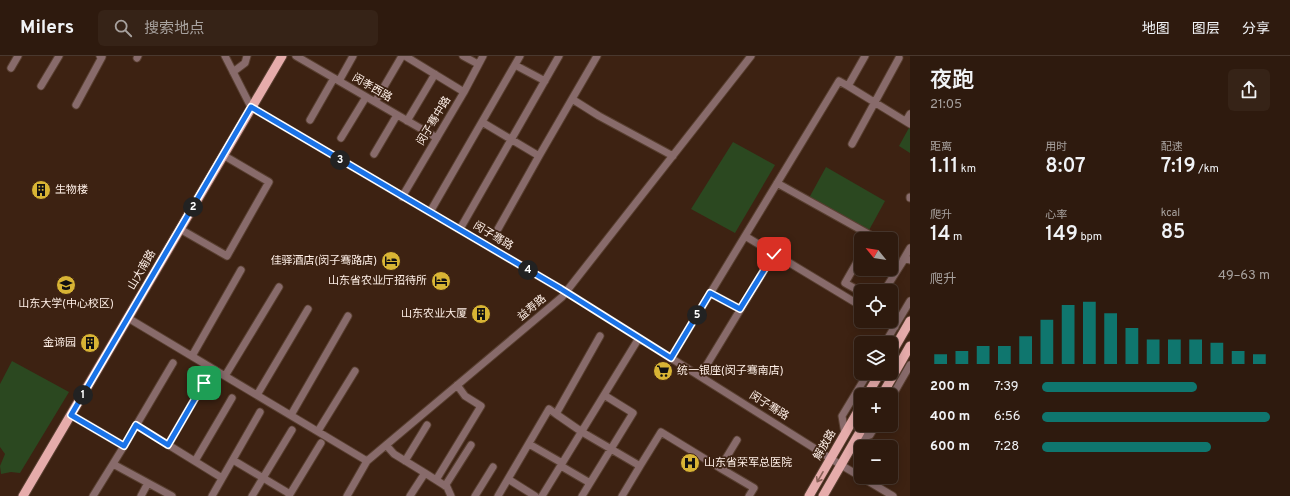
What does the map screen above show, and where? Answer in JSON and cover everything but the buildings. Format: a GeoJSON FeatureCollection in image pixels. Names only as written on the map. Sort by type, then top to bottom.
{"type":"FeatureCollection","features":[{"type":"Feature","properties":{"kind":"main road","name":"山大南路"},"geometry":{"type":"LineString","coordinates":[[23,496],[282,56]]}},
{"type":"Feature","properties":{"kind":"main road"},"geometry":{"type":"LineString","coordinates":[[898,342],[910,321]]}},
{"type":"Feature","properties":{"kind":"main road"},"geometry":{"type":"LineString","coordinates":[[886,388],[910,346]]}},
{"type":"Feature","properties":{"kind":"main road","name":"解放路"},"geometry":{"type":"LineString","coordinates":[[809,496],[854,418]]}},
{"type":"Feature","properties":{"kind":"main road"},"geometry":{"type":"LineString","coordinates":[[856,440],[860,432]]}},
{"type":"Feature","properties":{"kind":"main road"},"geometry":{"type":"LineString","coordinates":[[823,496],[854,443]]}},
{"type":"Feature","properties":{"kind":"street"},"geometry":{"type":"LineString","coordinates":[[11,68],[18,56]]}},
{"type":"Feature","properties":{"kind":"street"},"geometry":{"type":"LineString","coordinates":[[41,86],[58,56]]}},
{"type":"Feature","properties":{"kind":"street"},"geometry":{"type":"LineString","coordinates":[[76,106],[102,57],[100,56]]}},
{"type":"Feature","properties":{"kind":"street"},"geometry":{"type":"LineString","coordinates":[[225,56],[251,107]]}},
{"type":"Feature","properties":{"kind":"street"},"geometry":{"type":"LineString","coordinates":[[233,72],[245,63],[247,56]]}},
{"type":"Feature","properties":{"kind":"street","name":"闵孝西路"},"geometry":{"type":"LineString","coordinates":[[296,56],[437,138]]}},
{"type":"Feature","properties":{"kind":"street"},"geometry":{"type":"LineString","coordinates":[[310,120],[353,56]]}},
{"type":"Feature","properties":{"kind":"street"},"geometry":{"type":"LineString","coordinates":[[375,102],[404,56],[464,92]]}},
{"type":"Feature","properties":{"kind":"street"},"geometry":{"type":"LineString","coordinates":[[463,56],[478,64]]}},
{"type":"Feature","properties":{"kind":"street","name":"闵子骞中路"},"geometry":{"type":"LineString","coordinates":[[402,197],[464,92],[483,56]]}},
{"type":"Feature","properties":{"kind":"street"},"geometry":{"type":"LineString","coordinates":[[430,212],[520,56]]}},
{"type":"Feature","properties":{"kind":"street"},"geometry":{"type":"LineString","coordinates":[[460,229],[559,56]]}},
{"type":"Feature","properties":{"kind":"street"},"geometry":{"type":"LineString","coordinates":[[498,229],[597,56]]}},
{"type":"Feature","properties":{"kind":"street","name":"益寿路"},"geometry":{"type":"LineString","coordinates":[[347,496],[367,461],[566,292],[751,56]]}},
{"type":"Feature","properties":{"kind":"street"},"geometry":{"type":"LineString","coordinates":[[848,86],[865,56]]}},
{"type":"Feature","properties":{"kind":"street"},"geometry":{"type":"LineString","coordinates":[[852,144],[899,58]]}},
{"type":"Feature","properties":{"kind":"street"},"geometry":{"type":"LineString","coordinates":[[515,65],[545,81]]}},
{"type":"Feature","properties":{"kind":"street"},"geometry":{"type":"LineString","coordinates":[[407,121],[435,74]]}},
{"type":"Feature","properties":{"kind":"street"},"geometry":{"type":"LineString","coordinates":[[671,358],[839,81],[908,123],[910,114]]}},
{"type":"Feature","properties":{"kind":"street"},"geometry":{"type":"LineString","coordinates":[[341,138],[366,97]]}},
{"type":"Feature","properties":{"kind":"street"},"geometry":{"type":"LineString","coordinates":[[572,99],[599,116],[673,156]]}},
{"type":"Feature","properties":{"kind":"street","name":"闵子骞路"},"geometry":{"type":"LineString","coordinates":[[251,107],[566,292],[842,464]]}},
{"type":"Feature","properties":{"kind":"street"},"geometry":{"type":"LineString","coordinates":[[374,154],[397,115]]}},
{"type":"Feature","properties":{"kind":"street"},"geometry":{"type":"LineString","coordinates":[[482,122],[540,156]]}},
{"type":"Feature","properties":{"kind":"street"},"geometry":{"type":"LineString","coordinates":[[180,229],[227,256],[269,182],[223,155]]}},
{"type":"Feature","properties":{"kind":"street"},"geometry":{"type":"LineString","coordinates":[[777,183],[865,232]]}},
{"type":"Feature","properties":{"kind":"street"},"geometry":{"type":"LineString","coordinates":[[745,236],[854,302]]}},
{"type":"Feature","properties":{"kind":"street"},"geometry":{"type":"LineString","coordinates":[[888,284],[910,248]]}},
{"type":"Feature","properties":{"kind":"street"},"geometry":{"type":"LineString","coordinates":[[700,376],[774,254]]}},
{"type":"Feature","properties":{"kind":"street"},"geometry":{"type":"LineString","coordinates":[[902,262],[905,258],[910,260]]}},
{"type":"Feature","properties":{"kind":"street"},"geometry":{"type":"LineString","coordinates":[[854,267],[845,283],[854,288]]}},
{"type":"Feature","properties":{"kind":"street"},"geometry":{"type":"LineString","coordinates":[[192,356],[241,270]]}},
{"type":"Feature","properties":{"kind":"street"},"geometry":{"type":"LineString","coordinates":[[225,376],[278,286]]}},
{"type":"Feature","properties":{"kind":"street"},"geometry":{"type":"LineString","coordinates":[[710,293],[740,309]]}},
{"type":"Feature","properties":{"kind":"street"},"geometry":{"type":"LineString","coordinates":[[898,322],[910,301]]}},
{"type":"Feature","properties":{"kind":"street"},"geometry":{"type":"LineString","coordinates":[[257,395],[308,309]]}},
{"type":"Feature","properties":{"kind":"street"},"geometry":{"type":"LineString","coordinates":[[291,415],[348,316]]}},
{"type":"Feature","properties":{"kind":"street"},"geometry":{"type":"LineString","coordinates":[[128,318],[367,461]]}},
{"type":"Feature","properties":{"kind":"street"},"geometry":{"type":"LineString","coordinates":[[556,414],[600,336]]}},
{"type":"Feature","properties":{"kind":"street"},"geometry":{"type":"LineString","coordinates":[[542,496],[639,338]]}},
{"type":"Feature","properties":{"kind":"street"},"geometry":{"type":"LineString","coordinates":[[93,496],[172,363]]}},
{"type":"Feature","properties":{"kind":"street"},"geometry":{"type":"LineString","coordinates":[[897,388],[910,365]]}},
{"type":"Feature","properties":{"kind":"street"},"geometry":{"type":"LineString","coordinates":[[318,432],[355,371]]}},
{"type":"Feature","properties":{"kind":"street"},"geometry":{"type":"LineString","coordinates":[[845,434],[842,416],[864,380]]}},
{"type":"Feature","properties":{"kind":"street"},"geometry":{"type":"LineString","coordinates":[[168,445],[204,383]]}},
{"type":"Feature","properties":{"kind":"street"},"geometry":{"type":"LineString","coordinates":[[436,480],[480,406],[465,396],[457,385]]}},
{"type":"Feature","properties":{"kind":"street"},"geometry":{"type":"LineString","coordinates":[[582,496],[633,413],[604,396]]}},
{"type":"Feature","properties":{"kind":"street"},"geometry":{"type":"LineString","coordinates":[[194,461],[232,398]]}},
{"type":"Feature","properties":{"kind":"street"},"geometry":{"type":"LineString","coordinates":[[498,496],[549,409],[582,432],[640,466]]}},
{"type":"Feature","properties":{"kind":"street"},"geometry":{"type":"LineString","coordinates":[[212,496],[260,412]]}},
{"type":"Feature","properties":{"kind":"street"},"geometry":{"type":"LineString","coordinates":[[71,415],[124,446]]}},
{"type":"Feature","properties":{"kind":"street"},"geometry":{"type":"LineString","coordinates":[[136,425],[222,478]]}},
{"type":"Feature","properties":{"kind":"street"},"geometry":{"type":"LineString","coordinates":[[405,461],[426,425]]}},
{"type":"Feature","properties":{"kind":"street"},"geometry":{"type":"LineString","coordinates":[[252,496],[292,430]]}},
{"type":"Feature","properties":{"kind":"street"},"geometry":{"type":"LineString","coordinates":[[622,496],[660,432],[754,488],[749,496]]}},
{"type":"Feature","properties":{"kind":"street"},"geometry":{"type":"LineString","coordinates":[[856,440],[870,435],[872,432]]}},
{"type":"Feature","properties":{"kind":"street"},"geometry":{"type":"LineString","coordinates":[[720,468],[737,440]]}},
{"type":"Feature","properties":{"kind":"street"},"geometry":{"type":"LineString","coordinates":[[233,460],[263,477],[289,495],[321,443]]}},
{"type":"Feature","properties":{"kind":"street"},"geometry":{"type":"LineString","coordinates":[[529,444],[590,483]]}},
{"type":"Feature","properties":{"kind":"street"},"geometry":{"type":"LineString","coordinates":[[386,445],[394,454],[447,487],[451,496]]}},
{"type":"Feature","properties":{"kind":"street"},"geometry":{"type":"LineString","coordinates":[[445,486],[471,445]]}},
{"type":"Feature","properties":{"kind":"street"},"geometry":{"type":"LineString","coordinates":[[113,464],[171,496]]}},
{"type":"Feature","properties":{"kind":"street"},"geometry":{"type":"LineString","coordinates":[[842,464],[854,469]]}},
{"type":"Feature","properties":{"kind":"street"},"geometry":{"type":"LineString","coordinates":[[842,464],[892,496]]}},
{"type":"Feature","properties":{"kind":"street"},"geometry":{"type":"LineString","coordinates":[[475,496],[492,467]]}},
{"type":"Feature","properties":{"kind":"street"},"geometry":{"type":"LineString","coordinates":[[410,496],[425,473]]}},
{"type":"Feature","properties":{"kind":"street"},"geometry":{"type":"LineString","coordinates":[[508,479],[535,496]]}},
{"type":"Feature","properties":{"kind":"street"},"geometry":{"type":"LineString","coordinates":[[141,496],[148,483]]}},
{"type":"Feature","properties":{"kind":"street"},"geometry":{"type":"LineString","coordinates":[[880,484],[900,496]]}},
{"type":"Feature","properties":{"kind":"green space"},"geometry":{"type":"Polygon","coordinates":[[[910,126],[910,153],[899,146],[910,126]]]}},
{"type":"Feature","properties":{"kind":"green space"},"geometry":{"type":"Polygon","coordinates":[[[733,142],[775,165],[735,233],[691,209],[733,142]]]}},
{"type":"Feature","properties":{"kind":"green space"},"geometry":{"type":"Polygon","coordinates":[[[826,167],[885,201],[868,232],[809,198],[826,167]]]}},
{"type":"Feature","properties":{"kind":"green space"},"geometry":{"type":"Polygon","coordinates":[[[12,361],[69,392],[20,473],[11,472],[1,474],[0,466],[5,454],[0,447],[0,384],[12,361]]]}},
{"type":"Feature","properties":{"kind":"place","name":"生物楼"},"geometry":{"type":"Point","coordinates":[41,190]}},
{"type":"Feature","properties":{"kind":"place","name":"佳驿酒店(闵子骞路店)"},"geometry":{"type":"Point","coordinates":[391,261]}},
{"type":"Feature","properties":{"kind":"place","name":"山东省农业厅招待所"},"geometry":{"type":"Point","coordinates":[441,281]}},
{"type":"Feature","properties":{"kind":"place","name":"山东大学(中心校区)"},"geometry":{"type":"Point","coordinates":[66,285]}},
{"type":"Feature","properties":{"kind":"place","name":"山东农业大厦"},"geometry":{"type":"Point","coordinates":[481,314]}},
{"type":"Feature","properties":{"kind":"place","name":"金谛园"},"geometry":{"type":"Point","coordinates":[90,343]}},
{"type":"Feature","properties":{"kind":"place","name":"统一银座(闵子骞南店)"},"geometry":{"type":"Point","coordinates":[663,371]}},
{"type":"Feature","properties":{"kind":"place","name":"山东省荣军总医院"},"geometry":{"type":"Point","coordinates":[690,463]}},
{"type":"Feature","properties":{"kind":"route"},"geometry":{"type":"LineString","coordinates":[[204,383],[168,445],[136,425],[124,446],[71,415],[251,107],[561,289],[671,358],[710,293],[740,309],[774,254]]}}]}
